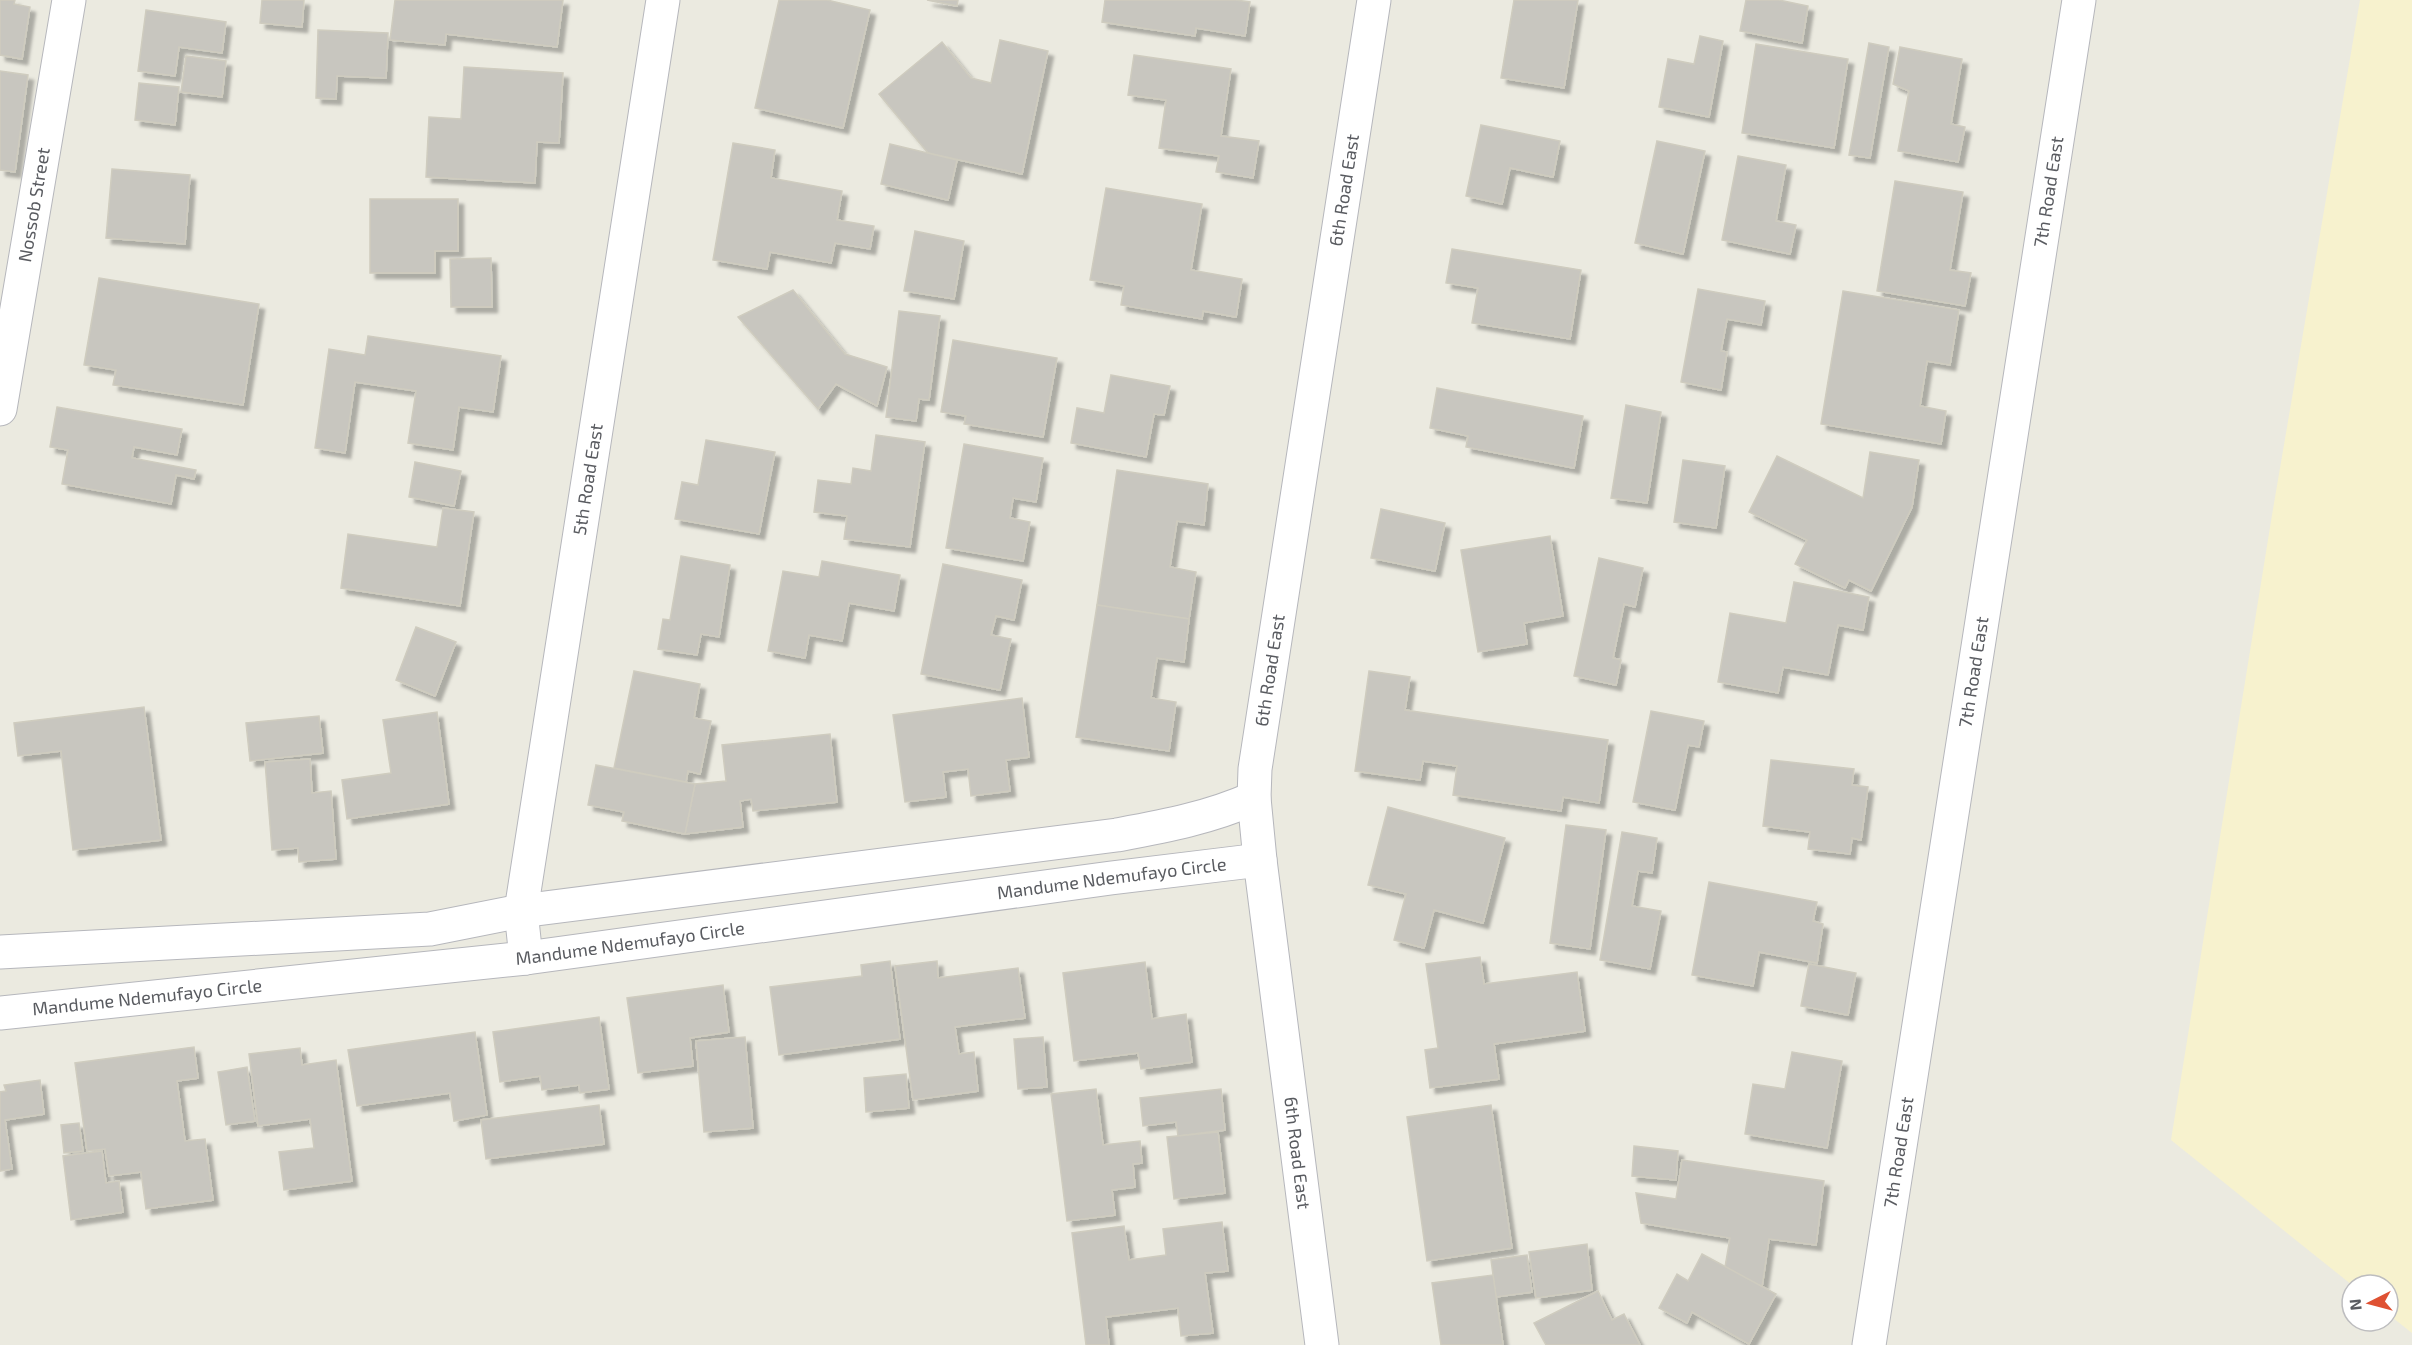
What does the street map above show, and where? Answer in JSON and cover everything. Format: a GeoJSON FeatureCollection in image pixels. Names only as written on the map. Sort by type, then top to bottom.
{"type":"FeatureCollection","features":[{"type":"Feature","properties":{"kind":"street","name":"Nossob Street"},"geometry":{"type":"LineString","coordinates":[[0,409],[69,0]]}},
{"type":"Feature","properties":{"kind":"street","name":"5th Road East"},"geometry":{"type":"LineString","coordinates":[[526,958],[521,911],[663,0]]}},
{"type":"Feature","properties":{"kind":"street","name":"6th Road East"},"geometry":{"type":"LineString","coordinates":[[1322,1345],[1254,798],[1259,732],[1374,0]]}},
{"type":"Feature","properties":{"kind":"street","name":"7th Road East"},"geometry":{"type":"LineString","coordinates":[[1869,1345],[2079,0]]}},
{"type":"Feature","properties":{"kind":"street"},"geometry":{"type":"LineString","coordinates":[[0,952],[430,929],[521,911],[1117,835],[1189,822],[1223,812],[1254,798]]}},
{"type":"Feature","properties":{"kind":"street","name":"Mandume Ndemufayo Circle"},"geometry":{"type":"LineString","coordinates":[[0,1013],[526,958],[1111,878],[1260,860]]}},
{"type":"Feature","properties":{"kind":"sand"},"geometry":{"type":"Polygon","coordinates":[[[2360,0],[2412,0],[2412,1333],[2400,1324],[2400,1273],[2340,1273],[2340,1275],[2171,1140],[2272,515],[2360,0]]]}},
{"type":"Feature","properties":{"kind":"building"},"geometry":{"type":"Polygon","coordinates":[[[0,0],[15,0],[14,4],[30,7],[22,59],[0,55],[0,0]]]}},
{"type":"Feature","properties":{"kind":"building"},"geometry":{"type":"Polygon","coordinates":[[[262,0],[304,0],[302,27],[260,23],[262,0]]]}},
{"type":"Feature","properties":{"kind":"building"},"geometry":{"type":"Polygon","coordinates":[[[395,0],[563,0],[557,47],[446,34],[445,45],[390,40],[395,0]]]}},
{"type":"Feature","properties":{"kind":"building"},"geometry":{"type":"Polygon","coordinates":[[[779,0],[827,0],[870,10],[843,128],[755,108],[779,0]]]}},
{"type":"Feature","properties":{"kind":"building"},"geometry":{"type":"Polygon","coordinates":[[[927,0],[958,0],[957,6],[927,0]]]}},
{"type":"Feature","properties":{"kind":"building"},"geometry":{"type":"Polygon","coordinates":[[[1105,0],[1236,0],[1250,2],[1245,36],[1196,28],[1195,36],[1102,22],[1105,0]]]}},
{"type":"Feature","properties":{"kind":"building"},"geometry":{"type":"Polygon","coordinates":[[[1514,0],[1578,0],[1564,88],[1501,78],[1514,0]]]}},
{"type":"Feature","properties":{"kind":"building"},"geometry":{"type":"Polygon","coordinates":[[[1746,0],[1779,0],[1808,6],[1802,43],[1740,31],[1746,0]]]}},
{"type":"Feature","properties":{"kind":"building"},"geometry":{"type":"Polygon","coordinates":[[[146,10],[226,22],[222,53],[179,47],[175,76],[138,71],[146,10]]]}},
{"type":"Feature","properties":{"kind":"building"},"geometry":{"type":"Polygon","coordinates":[[[318,30],[388,33],[386,78],[337,76],[336,99],[316,98],[318,30]]]}},
{"type":"Feature","properties":{"kind":"building"},"geometry":{"type":"Polygon","coordinates":[[[1700,36],[1723,41],[1709,117],[1659,107],[1668,59],[1694,64],[1700,36]]]}},
{"type":"Feature","properties":{"kind":"building"},"geometry":{"type":"Polygon","coordinates":[[[1000,40],[1048,51],[1022,174],[928,153],[879,94],[942,42],[971,78],[991,83],[1000,40]]]}},
{"type":"Feature","properties":{"kind":"building"},"geometry":{"type":"Polygon","coordinates":[[[1869,43],[1889,47],[1870,158],[1849,155],[1869,43]]]}},
{"type":"Feature","properties":{"kind":"building"},"geometry":{"type":"Polygon","coordinates":[[[1756,44],[1848,59],[1834,148],[1742,133],[1756,44]]]}},
{"type":"Feature","properties":{"kind":"building"},"geometry":{"type":"Polygon","coordinates":[[[1900,47],[1962,59],[1951,124],[1965,127],[1958,162],[1898,151],[1909,91],[1893,84],[1900,47]]]}},
{"type":"Feature","properties":{"kind":"building"},"geometry":{"type":"Polygon","coordinates":[[[1134,55],[1231,69],[1221,136],[1259,141],[1253,178],[1216,172],[1219,156],[1159,148],[1166,100],[1128,95],[1134,55]]]}},
{"type":"Feature","properties":{"kind":"building"},"geometry":{"type":"Polygon","coordinates":[[[186,56],[226,61],[222,97],[181,92],[186,56]]]}},
{"type":"Feature","properties":{"kind":"building"},"geometry":{"type":"Polygon","coordinates":[[[464,67],[563,73],[559,143],[537,142],[535,183],[426,177],[429,117],[461,119],[464,67]]]}},
{"type":"Feature","properties":{"kind":"building"},"geometry":{"type":"Polygon","coordinates":[[[0,71],[28,75],[15,172],[0,170],[0,71]]]}},
{"type":"Feature","properties":{"kind":"building"},"geometry":{"type":"Polygon","coordinates":[[[139,83],[179,87],[175,125],[135,120],[139,83]]]}},
{"type":"Feature","properties":{"kind":"building"},"geometry":{"type":"Polygon","coordinates":[[[1481,125],[1560,141],[1553,177],[1510,168],[1502,204],[1466,196],[1481,125]]]}},
{"type":"Feature","properties":{"kind":"building"},"geometry":{"type":"Polygon","coordinates":[[[1657,141],[1705,151],[1683,254],[1635,243],[1657,141]]]}},
{"type":"Feature","properties":{"kind":"building"},"geometry":{"type":"Polygon","coordinates":[[[733,143],[775,150],[771,178],[842,191],[837,220],[874,226],[870,249],[835,243],[831,263],[770,252],[767,269],[713,260],[733,143]]]}},
{"type":"Feature","properties":{"kind":"building"},"geometry":{"type":"Polygon","coordinates":[[[890,144],[957,160],[948,200],[881,184],[890,144]]]}},
{"type":"Feature","properties":{"kind":"building"},"geometry":{"type":"Polygon","coordinates":[[[1738,156],[1786,165],[1776,221],[1796,225],[1790,254],[1722,240],[1738,156]]]}},
{"type":"Feature","properties":{"kind":"building"},"geometry":{"type":"Polygon","coordinates":[[[112,169],[190,175],[185,244],[106,238],[112,169]]]}},
{"type":"Feature","properties":{"kind":"building"},"geometry":{"type":"Polygon","coordinates":[[[1895,181],[1963,192],[1950,270],[1971,273],[1965,306],[1877,291],[1895,181]]]}},
{"type":"Feature","properties":{"kind":"building"},"geometry":{"type":"Polygon","coordinates":[[[1106,188],[1202,204],[1191,270],[1242,279],[1236,317],[1203,311],[1202,319],[1121,305],[1124,286],[1090,280],[1106,188]]]}},
{"type":"Feature","properties":{"kind":"building"},"geometry":{"type":"Polygon","coordinates":[[[370,199],[458,199],[458,251],[435,251],[435,273],[370,273],[370,199]]]}},
{"type":"Feature","properties":{"kind":"building"},"geometry":{"type":"Polygon","coordinates":[[[915,231],[964,241],[954,299],[904,291],[915,231]]]}},
{"type":"Feature","properties":{"kind":"building"},"geometry":{"type":"Polygon","coordinates":[[[1452,249],[1581,270],[1570,339],[1472,323],[1478,288],[1446,283],[1452,249]]]}},
{"type":"Feature","properties":{"kind":"building"},"geometry":{"type":"Polygon","coordinates":[[[491,258],[492,307],[451,307],[450,259],[491,258]]]}},
{"type":"Feature","properties":{"kind":"building"},"geometry":{"type":"Polygon","coordinates":[[[99,278],[259,304],[243,405],[113,385],[116,370],[84,365],[99,278]]]}},
{"type":"Feature","properties":{"kind":"building"},"geometry":{"type":"Polygon","coordinates":[[[1698,289],[1765,301],[1761,325],[1727,319],[1721,351],[1727,352],[1721,390],[1681,382],[1698,289]]]}},
{"type":"Feature","properties":{"kind":"building"},"geometry":{"type":"Polygon","coordinates":[[[793,290],[845,354],[887,367],[877,406],[836,384],[818,409],[738,317],[793,290]]]}},
{"type":"Feature","properties":{"kind":"building"},"geometry":{"type":"Polygon","coordinates":[[[1843,291],[1959,310],[1950,365],[1927,361],[1920,406],[1946,411],[1941,444],[1821,424],[1843,291]]]}},
{"type":"Feature","properties":{"kind":"building"},"geometry":{"type":"Polygon","coordinates":[[[899,311],[940,316],[929,400],[919,399],[916,421],[886,417],[899,311]]]}},
{"type":"Feature","properties":{"kind":"building"},"geometry":{"type":"Polygon","coordinates":[[[368,336],[501,356],[493,412],[459,407],[453,450],[408,443],[416,391],[355,382],[345,453],[315,448],[329,349],[365,355],[368,336]]]}},
{"type":"Feature","properties":{"kind":"building"},"geometry":{"type":"Polygon","coordinates":[[[953,340],[1057,358],[1043,437],[964,424],[966,416],[941,412],[953,340]]]}},
{"type":"Feature","properties":{"kind":"building"},"geometry":{"type":"Polygon","coordinates":[[[1111,375],[1170,386],[1164,415],[1154,414],[1146,457],[1071,443],[1077,408],[1104,413],[1111,375]]]}},
{"type":"Feature","properties":{"kind":"building"},"geometry":{"type":"Polygon","coordinates":[[[1437,388],[1583,416],[1574,468],[1466,447],[1468,436],[1430,428],[1437,388]]]}},
{"type":"Feature","properties":{"kind":"building"},"geometry":{"type":"Polygon","coordinates":[[[1626,405],[1661,412],[1647,503],[1611,498],[1626,405]]]}},
{"type":"Feature","properties":{"kind":"building"},"geometry":{"type":"Polygon","coordinates":[[[57,407],[182,429],[177,455],[134,447],[132,458],[196,470],[194,479],[176,475],[171,504],[62,484],[68,450],[50,447],[57,407]]]}},
{"type":"Feature","properties":{"kind":"building"},"geometry":{"type":"Polygon","coordinates":[[[876,435],[925,442],[910,547],[844,539],[847,516],[814,512],[818,480],[851,484],[853,468],[871,471],[876,435]]]}},
{"type":"Feature","properties":{"kind":"building"},"geometry":{"type":"Polygon","coordinates":[[[706,440],[775,452],[759,534],[675,519],[682,482],[698,485],[706,440]]]}},
{"type":"Feature","properties":{"kind":"building"},"geometry":{"type":"Polygon","coordinates":[[[964,444],[1043,458],[1036,502],[1013,498],[1010,518],[1030,522],[1023,561],[946,548],[964,444]]]}},
{"type":"Feature","properties":{"kind":"building"},"geometry":{"type":"Polygon","coordinates":[[[1870,452],[1919,460],[1912,507],[1871,591],[1849,580],[1845,588],[1795,564],[1807,540],[1749,512],[1777,456],[1863,498],[1870,452]]]}},
{"type":"Feature","properties":{"kind":"building"},"geometry":{"type":"Polygon","coordinates":[[[1683,460],[1725,466],[1716,528],[1674,522],[1683,460]]]}},
{"type":"Feature","properties":{"kind":"building"},"geometry":{"type":"Polygon","coordinates":[[[415,462],[461,471],[454,506],[409,497],[415,462]]]}},
{"type":"Feature","properties":{"kind":"building"},"geometry":{"type":"Polygon","coordinates":[[[1117,470],[1208,484],[1204,525],[1177,521],[1170,567],[1196,572],[1189,619],[1097,605],[1117,470]]]}},
{"type":"Feature","properties":{"kind":"building"},"geometry":{"type":"Polygon","coordinates":[[[443,508],[474,512],[460,606],[341,588],[348,534],[437,547],[443,508]]]}},
{"type":"Feature","properties":{"kind":"building"},"geometry":{"type":"Polygon","coordinates":[[[1381,509],[1445,523],[1435,571],[1371,558],[1381,509]]]}},
{"type":"Feature","properties":{"kind":"building"},"geometry":{"type":"Polygon","coordinates":[[[1550,536],[1563,616],[1524,623],[1527,644],[1478,652],[1461,550],[1550,536]]]}},
{"type":"Feature","properties":{"kind":"building"},"geometry":{"type":"Polygon","coordinates":[[[681,556],[730,565],[719,637],[701,634],[697,655],[658,649],[663,619],[670,620],[681,556]]]}},
{"type":"Feature","properties":{"kind":"building"},"geometry":{"type":"Polygon","coordinates":[[[1599,558],[1643,568],[1635,607],[1624,604],[1613,658],[1621,660],[1616,685],[1574,676],[1599,558]]]}},
{"type":"Feature","properties":{"kind":"building"},"geometry":{"type":"Polygon","coordinates":[[[822,561],[900,575],[894,611],[849,603],[842,641],[809,635],[805,658],[768,651],[783,571],[819,577],[822,561]]]}},
{"type":"Feature","properties":{"kind":"building"},"geometry":{"type":"Polygon","coordinates":[[[943,564],[1022,580],[1014,620],[996,616],[991,635],[1011,639],[1000,690],[921,674],[943,564]]]}},
{"type":"Feature","properties":{"kind":"building"},"geometry":{"type":"Polygon","coordinates":[[[1794,582],[1869,597],[1863,630],[1838,625],[1828,675],[1783,667],[1778,693],[1718,682],[1730,613],[1786,623],[1794,582]]]}},
{"type":"Feature","properties":{"kind":"building"},"geometry":{"type":"Polygon","coordinates":[[[1097,605],[1189,619],[1184,662],[1157,658],[1151,698],[1176,702],[1169,751],[1076,737],[1097,605]]]}},
{"type":"Feature","properties":{"kind":"building"},"geometry":{"type":"Polygon","coordinates":[[[416,627],[456,642],[435,696],[396,680],[416,627]]]}},
{"type":"Feature","properties":{"kind":"building"},"geometry":{"type":"Polygon","coordinates":[[[634,671],[700,684],[694,718],[711,721],[700,774],[688,771],[686,782],[614,768],[634,671]]]}},
{"type":"Feature","properties":{"kind":"building"},"geometry":{"type":"Polygon","coordinates":[[[1369,671],[1410,677],[1405,710],[1608,740],[1599,803],[1563,797],[1561,811],[1453,795],[1457,766],[1423,761],[1420,780],[1355,771],[1369,671]]]}},
{"type":"Feature","properties":{"kind":"building"},"geometry":{"type":"Polygon","coordinates":[[[1022,698],[1029,757],[1006,760],[1010,791],[971,796],[968,769],[943,772],[946,797],[905,802],[893,715],[1022,698]]]}},
{"type":"Feature","properties":{"kind":"building"},"geometry":{"type":"Polygon","coordinates":[[[144,707],[161,840],[73,850],[61,751],[18,756],[14,723],[144,707]]]}},
{"type":"Feature","properties":{"kind":"building"},"geometry":{"type":"Polygon","coordinates":[[[1651,711],[1704,721],[1699,747],[1688,745],[1675,810],[1633,802],[1651,711]]]}},
{"type":"Feature","properties":{"kind":"building"},"geometry":{"type":"Polygon","coordinates":[[[437,712],[449,804],[347,819],[342,780],[391,773],[383,720],[437,712]]]}},
{"type":"Feature","properties":{"kind":"building"},"geometry":{"type":"Polygon","coordinates":[[[319,716],[323,753],[250,761],[246,723],[319,716]]]}},
{"type":"Feature","properties":{"kind":"building"},"geometry":{"type":"Polygon","coordinates":[[[830,734],[837,802],[753,811],[751,799],[740,801],[743,827],[685,834],[695,784],[726,781],[722,745],[830,734]]]}},
{"type":"Feature","properties":{"kind":"building"},"geometry":{"type":"Polygon","coordinates":[[[310,759],[312,793],[331,791],[336,859],[299,862],[298,848],[272,850],[265,762],[310,759]]]}},
{"type":"Feature","properties":{"kind":"building"},"geometry":{"type":"Polygon","coordinates":[[[1771,760],[1854,769],[1852,785],[1868,787],[1861,840],[1852,838],[1850,854],[1808,849],[1810,832],[1763,826],[1771,760]]]}},
{"type":"Feature","properties":{"kind":"building"},"geometry":{"type":"Polygon","coordinates":[[[596,765],[695,784],[685,834],[622,821],[624,812],[588,805],[596,765]]]}},
{"type":"Feature","properties":{"kind":"building"},"geometry":{"type":"Polygon","coordinates":[[[1388,807],[1505,838],[1483,923],[1434,910],[1424,948],[1394,940],[1406,894],[1368,885],[1388,807]]]}},
{"type":"Feature","properties":{"kind":"building"},"geometry":{"type":"Polygon","coordinates":[[[1566,825],[1606,830],[1590,949],[1550,943],[1566,825]]]}},
{"type":"Feature","properties":{"kind":"building"},"geometry":{"type":"Polygon","coordinates":[[[1622,832],[1657,838],[1652,873],[1638,871],[1632,906],[1661,911],[1650,969],[1600,960],[1622,832]]]}},
{"type":"Feature","properties":{"kind":"building"},"geometry":{"type":"Polygon","coordinates":[[[1709,882],[1817,902],[1813,921],[1823,924],[1817,963],[1759,952],[1753,986],[1692,975],[1709,882]]]}},
{"type":"Feature","properties":{"kind":"building"},"geometry":{"type":"Polygon","coordinates":[[[1480,957],[1484,984],[1577,972],[1585,1031],[1494,1044],[1499,1079],[1430,1088],[1425,1050],[1438,1048],[1426,964],[1480,957]]]}},
{"type":"Feature","properties":{"kind":"building"},"geometry":{"type":"Polygon","coordinates":[[[890,961],[900,1039],[779,1055],[770,987],[862,976],[861,965],[890,961]]]}},
{"type":"Feature","properties":{"kind":"building"},"geometry":{"type":"Polygon","coordinates":[[[937,961],[938,978],[1018,968],[1025,1018],[955,1027],[959,1054],[974,1052],[978,1091],[913,1100],[895,966],[937,961]]]}},
{"type":"Feature","properties":{"kind":"building"},"geometry":{"type":"Polygon","coordinates":[[[1145,962],[1152,1019],[1186,1014],[1192,1062],[1141,1069],[1138,1053],[1074,1061],[1063,973],[1145,962]]]}},
{"type":"Feature","properties":{"kind":"building"},"geometry":{"type":"Polygon","coordinates":[[[1809,964],[1856,973],[1848,1015],[1801,1006],[1809,964]]]}},
{"type":"Feature","properties":{"kind":"building"},"geometry":{"type":"Polygon","coordinates":[[[723,985],[729,1032],[690,1038],[693,1066],[638,1073],[627,998],[723,985]]]}},
{"type":"Feature","properties":{"kind":"building"},"geometry":{"type":"Polygon","coordinates":[[[599,1017],[609,1089],[580,1093],[579,1085],[542,1090],[540,1076],[500,1082],[493,1032],[599,1017]]]}},
{"type":"Feature","properties":{"kind":"building"},"geometry":{"type":"Polygon","coordinates":[[[475,1032],[487,1115],[454,1121],[450,1093],[357,1106],[348,1050],[475,1032]]]}},
{"type":"Feature","properties":{"kind":"building"},"geometry":{"type":"Polygon","coordinates":[[[745,1037],[753,1128],[704,1132],[696,1041],[745,1037]]]}},
{"type":"Feature","properties":{"kind":"building"},"geometry":{"type":"Polygon","coordinates":[[[1043,1037],[1047,1087],[1018,1089],[1014,1039],[1043,1037]]]}},
{"type":"Feature","properties":{"kind":"building"},"geometry":{"type":"Polygon","coordinates":[[[194,1047],[198,1078],[177,1081],[185,1141],[205,1139],[213,1200],[146,1209],[141,1172],[109,1176],[105,1149],[87,1151],[75,1063],[194,1047]]]}},
{"type":"Feature","properties":{"kind":"building"},"geometry":{"type":"Polygon","coordinates":[[[300,1048],[302,1065],[336,1060],[352,1181],[284,1190],[279,1152],[314,1148],[310,1119],[258,1126],[249,1054],[300,1048]]]}},
{"type":"Feature","properties":{"kind":"building"},"geometry":{"type":"Polygon","coordinates":[[[1792,1052],[1842,1061],[1827,1148],[1745,1134],[1753,1084],[1785,1089],[1792,1052]]]}},
{"type":"Feature","properties":{"kind":"building"},"geometry":{"type":"Polygon","coordinates":[[[247,1067],[255,1121],[226,1125],[218,1072],[247,1067]]]}},
{"type":"Feature","properties":{"kind":"building"},"geometry":{"type":"Polygon","coordinates":[[[906,1074],[909,1108],[866,1112],[864,1078],[906,1074]]]}},
{"type":"Feature","properties":{"kind":"building"},"geometry":{"type":"Polygon","coordinates":[[[40,1080],[44,1114],[5,1120],[12,1169],[0,1171],[0,1092],[6,1091],[4,1085],[40,1080]]]}},
{"type":"Feature","properties":{"kind":"building"},"geometry":{"type":"Polygon","coordinates":[[[1096,1089],[1103,1145],[1140,1141],[1142,1163],[1133,1164],[1135,1187],[1112,1190],[1115,1215],[1067,1221],[1051,1094],[1096,1089]]]}},
{"type":"Feature","properties":{"kind":"building"},"geometry":{"type":"Polygon","coordinates":[[[1221,1089],[1225,1130],[1178,1136],[1176,1122],[1143,1126],[1140,1098],[1221,1089]]]}},
{"type":"Feature","properties":{"kind":"building"},"geometry":{"type":"Polygon","coordinates":[[[599,1105],[604,1144],[486,1159],[481,1120],[599,1105]]]}},
{"type":"Feature","properties":{"kind":"building"},"geometry":{"type":"Polygon","coordinates":[[[1491,1105],[1512,1248],[1427,1261],[1407,1117],[1491,1105]]]}},
{"type":"Feature","properties":{"kind":"building"},"geometry":{"type":"Polygon","coordinates":[[[79,1123],[83,1151],[64,1153],[61,1125],[79,1123]]]}},
{"type":"Feature","properties":{"kind":"building"},"geometry":{"type":"Polygon","coordinates":[[[1218,1132],[1225,1193],[1174,1199],[1167,1137],[1218,1132]]]}},
{"type":"Feature","properties":{"kind":"building"},"geometry":{"type":"Polygon","coordinates":[[[1634,1146],[1678,1151],[1676,1180],[1632,1176],[1634,1146]]]}},
{"type":"Feature","properties":{"kind":"building"},"geometry":{"type":"Polygon","coordinates":[[[102,1151],[106,1183],[119,1181],[123,1212],[71,1220],[63,1156],[102,1151]]]}},
{"type":"Feature","properties":{"kind":"building"},"geometry":{"type":"Polygon","coordinates":[[[1682,1160],[1824,1181],[1816,1245],[1769,1239],[1762,1287],[1725,1267],[1730,1238],[1641,1223],[1636,1193],[1676,1199],[1682,1160]]]}},
{"type":"Feature","properties":{"kind":"building"},"geometry":{"type":"Polygon","coordinates":[[[1222,1222],[1228,1271],[1205,1273],[1213,1333],[1181,1336],[1178,1308],[1106,1317],[1109,1345],[1086,1345],[1072,1233],[1124,1226],[1129,1260],[1166,1255],[1163,1229],[1222,1222]]]}},
{"type":"Feature","properties":{"kind":"building"},"geometry":{"type":"Polygon","coordinates":[[[1587,1244],[1592,1290],[1536,1298],[1529,1252],[1587,1244]]]}},
{"type":"Feature","properties":{"kind":"building"},"geometry":{"type":"Polygon","coordinates":[[[1702,1254],[1776,1294],[1749,1344],[1692,1312],[1687,1323],[1659,1308],[1677,1274],[1688,1281],[1702,1254]]]}},
{"type":"Feature","properties":{"kind":"building"},"geometry":{"type":"Polygon","coordinates":[[[1527,1255],[1532,1292],[1496,1297],[1491,1260],[1527,1255]]]}},
{"type":"Feature","properties":{"kind":"building"},"geometry":{"type":"Polygon","coordinates":[[[1493,1275],[1503,1345],[1441,1345],[1432,1283],[1493,1275]]]}},
{"type":"Feature","properties":{"kind":"building"},"geometry":{"type":"Polygon","coordinates":[[[1598,1291],[1612,1320],[1624,1314],[1640,1345],[1546,1345],[1534,1323],[1598,1291]]]}}]}
